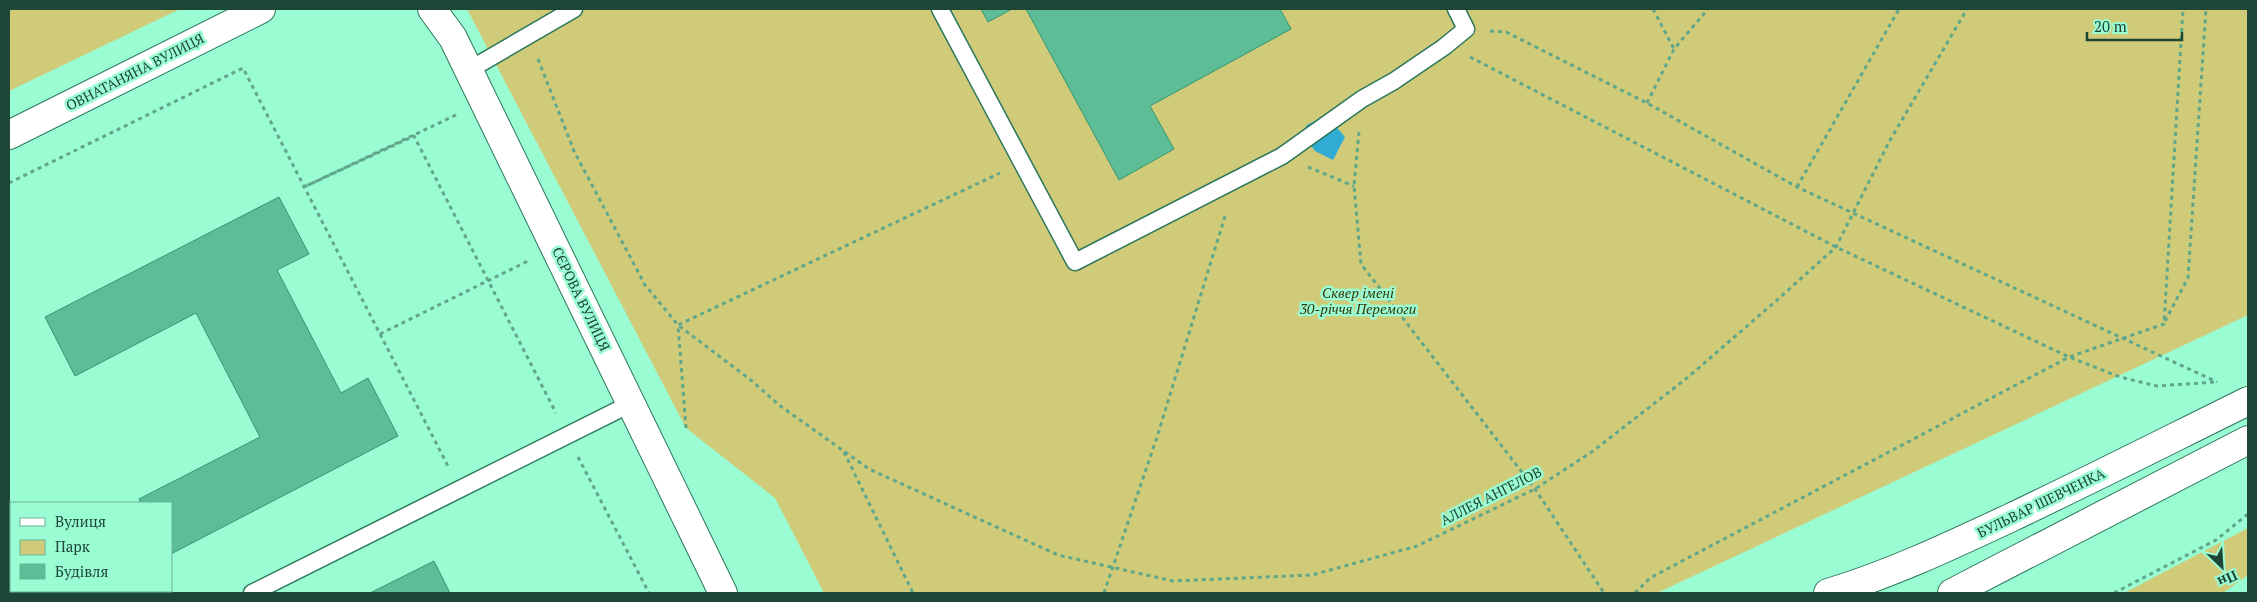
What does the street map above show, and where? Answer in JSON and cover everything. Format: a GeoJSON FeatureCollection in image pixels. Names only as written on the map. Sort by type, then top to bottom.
{"type":"FeatureCollection","features":[{"type":"Feature","properties":{"kind":"street","name":"ОВНАТАНЯНА ВУЛИЦЯ"},"geometry":{"type":"LineString","coordinates":[[9,135],[262,9]]}},
{"type":"Feature","properties":{"kind":"street","name":"СЄРОВА ВУЛИЦЯ"},"geometry":{"type":"LineString","coordinates":[[432,9],[453,38],[724,593]]}},
{"type":"Feature","properties":{"kind":"street","name":"БУЛЬВАР ШЕВЧЕНКА"},"geometry":{"type":"LineString","coordinates":[[1828,593],[1872,580],[1950,546],[2248,401]]}},
{"type":"Feature","properties":{"kind":"street"},"geometry":{"type":"LineString","coordinates":[[1952,593],[2248,440]]}},
{"type":"Feature","properties":{"kind":"lane"},"geometry":{"type":"LineString","coordinates":[[468,70],[574,9]]}},
{"type":"Feature","properties":{"kind":"lane"},"geometry":{"type":"LineString","coordinates":[[940,9],[1075,262],[1282,156],[1362,99],[1394,81],[1444,47],[1466,29],[1456,9]]}},
{"type":"Feature","properties":{"kind":"lane"},"geometry":{"type":"LineString","coordinates":[[252,593],[632,403]]}},
{"type":"Feature","properties":{"kind":"path"},"geometry":{"type":"LineString","coordinates":[[1653,9],[1674,49]]}},
{"type":"Feature","properties":{"kind":"path"},"geometry":{"type":"LineString","coordinates":[[1647,102],[1674,49],[1708,9]]}},
{"type":"Feature","properties":{"kind":"path"},"geometry":{"type":"LineString","coordinates":[[1797,186],[1899,9]]}},
{"type":"Feature","properties":{"kind":"path"},"geometry":{"type":"LineString","coordinates":[[1836,247],[1889,142],[1967,9]]}},
{"type":"Feature","properties":{"kind":"path"},"geometry":{"type":"LineString","coordinates":[[2164,324],[2183,9]]}},
{"type":"Feature","properties":{"kind":"path"},"geometry":{"type":"LineString","coordinates":[[1635,593],[1650,578],[2069,357],[2164,324],[2188,278],[2206,9]]}},
{"type":"Feature","properties":{"kind":"path"},"geometry":{"type":"LineString","coordinates":[[2217,382],[1797,186],[1647,102],[1506,32],[1466,29],[1467,55],[1836,247],[2069,357],[2120,377],[2157,386],[2226,382]]}},
{"type":"Feature","properties":{"kind":"path","name":"АЛЛЕЯ АНГЕЛОВ"},"geometry":{"type":"LineString","coordinates":[[528,34],[574,151],[645,285],[678,325],[752,381],[779,405],[869,469],[1058,555],[1173,581],[1312,575],[1417,546],[1535,489],[1594,451],[1686,378],[1836,247]]}},
{"type":"Feature","properties":{"kind":"path"},"geometry":{"type":"LineString","coordinates":[[9,183],[243,68],[460,490]]}},
{"type":"Feature","properties":{"kind":"path"},"geometry":{"type":"LineString","coordinates":[[1362,99],[1354,186],[1361,264],[1535,489],[1604,593]]}},
{"type":"Feature","properties":{"kind":"path"},"geometry":{"type":"LineString","coordinates":[[304,187],[484,102]]}},
{"type":"Feature","properties":{"kind":"path"},"geometry":{"type":"LineString","coordinates":[[304,187],[414,136],[650,593]]}},
{"type":"Feature","properties":{"kind":"path"},"geometry":{"type":"LineString","coordinates":[[1282,156],[1354,186]]}},
{"type":"Feature","properties":{"kind":"path"},"geometry":{"type":"LineString","coordinates":[[686,428],[678,325],[1023,162]]}},
{"type":"Feature","properties":{"kind":"path"},"geometry":{"type":"LineString","coordinates":[[1104,593],[1158,437],[1236,181]]}},
{"type":"Feature","properties":{"kind":"path"},"geometry":{"type":"LineString","coordinates":[[380,334],[555,247]]}},
{"type":"Feature","properties":{"kind":"path"},"geometry":{"type":"LineString","coordinates":[[844,451],[913,593]]}},
{"type":"Feature","properties":{"kind":"path"},"geometry":{"type":"LineString","coordinates":[[2114,593],[2216,540],[2248,514]]}},
{"type":"Feature","properties":{"kind":"green space"},"geometry":{"type":"Polygon","coordinates":[[[9,9],[180,9],[9,91],[9,9]]]}},
{"type":"Feature","properties":{"kind":"green space","name":"Сквер імені 30-річчя Перемоги"},"geometry":{"type":"Polygon","coordinates":[[[467,9],[2248,9],[2248,315],[1657,593],[824,593],[775,498],[686,428],[467,9]]]}},
{"type":"Feature","properties":{"kind":"green space"},"geometry":{"type":"Polygon","coordinates":[[[2248,528],[2248,575],[2223,593],[2124,593],[2248,528]]]}},
{"type":"Feature","properties":{"kind":"water"},"geometry":{"type":"Polygon","coordinates":[[[1326,115],[1345,137],[1333,160],[1315,151],[1302,133],[1307,125],[1326,115]]]}},
{"type":"Feature","properties":{"kind":"building"},"geometry":{"type":"Polygon","coordinates":[[[981,9],[1012,9],[988,22],[981,9]]]}},
{"type":"Feature","properties":{"kind":"building"},"geometry":{"type":"Polygon","coordinates":[[[1026,9],[1280,9],[1291,29],[1150,106],[1174,149],[1119,180],[1026,9]]]}},
{"type":"Feature","properties":{"kind":"building"},"geometry":{"type":"Polygon","coordinates":[[[279,197],[309,254],[277,270],[341,393],[368,378],[398,436],[172,553],[172,502],[140,502],[139,499],[260,437],[196,313],[75,376],[45,317],[279,197]]]}},
{"type":"Feature","properties":{"kind":"building"},"geometry":{"type":"Polygon","coordinates":[[[434,561],[450,593],[370,593],[434,561]]]}}]}
